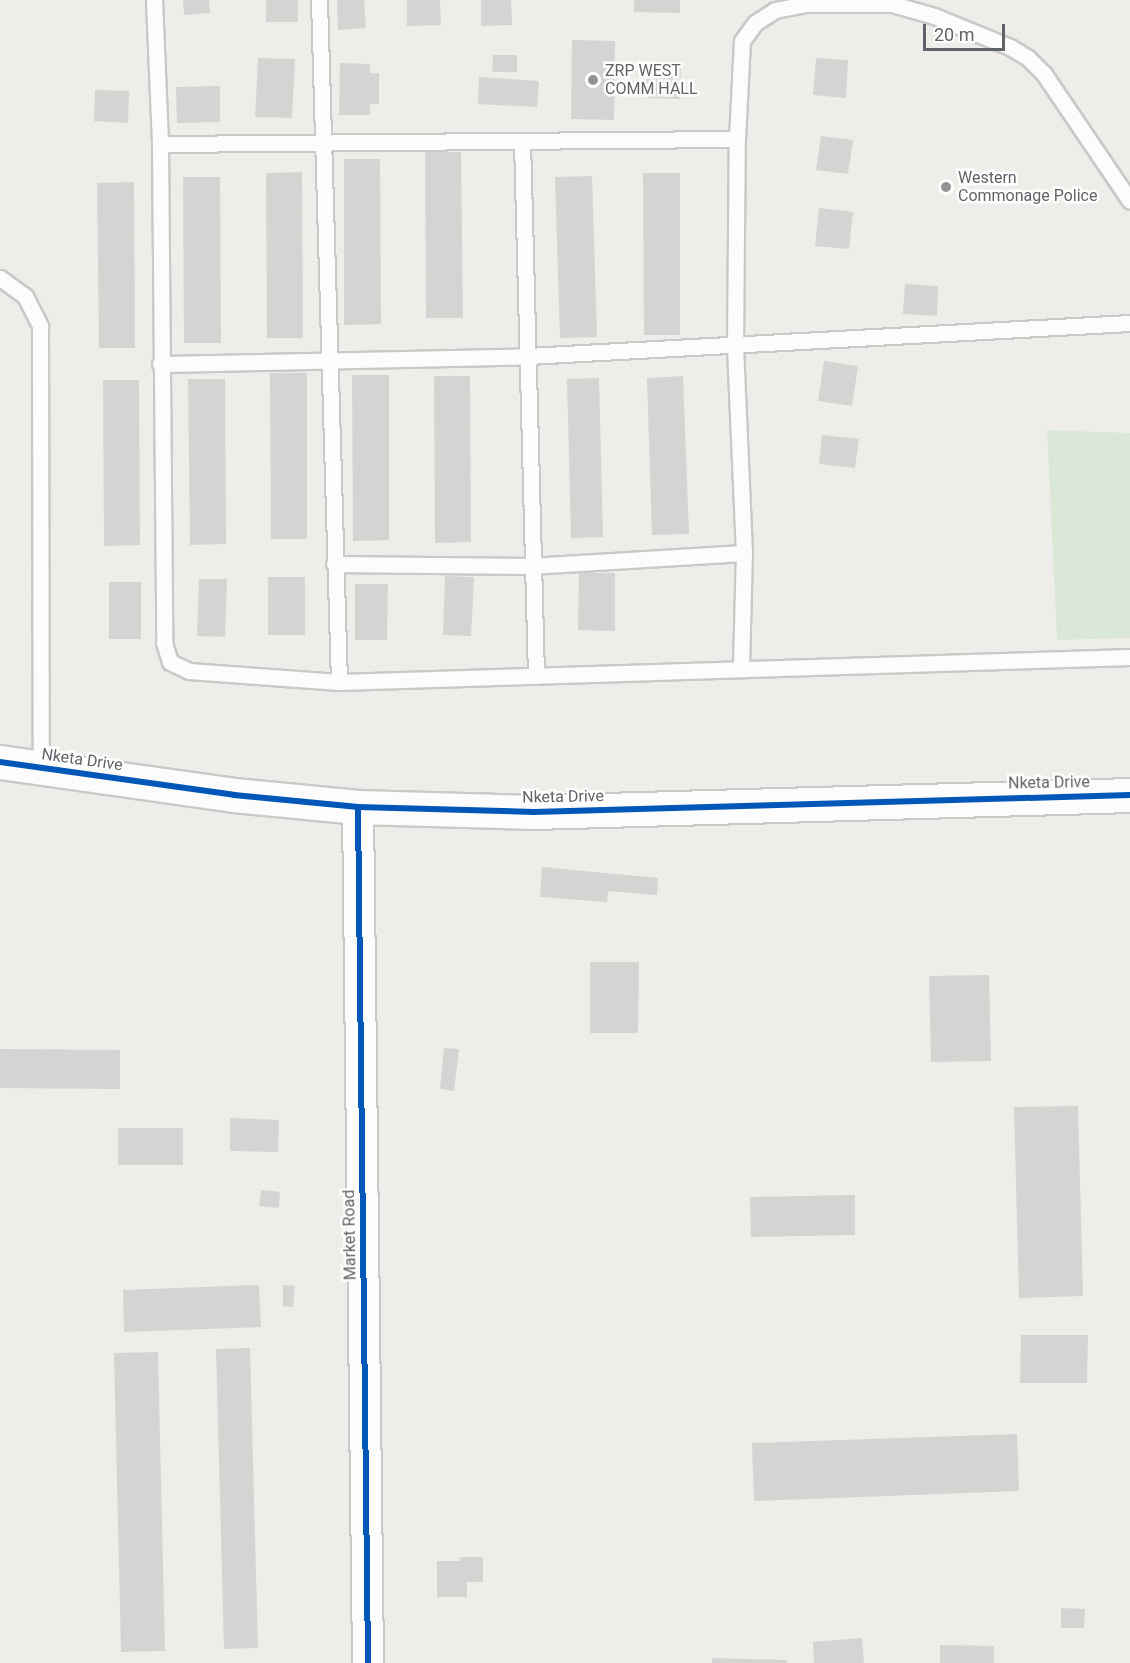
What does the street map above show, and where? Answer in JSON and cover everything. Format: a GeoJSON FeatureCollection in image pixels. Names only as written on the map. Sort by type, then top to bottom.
{"type":"FeatureCollection","features":[{"type":"Feature","properties":{"kind":"street","name":"Nketa Drive"},"geometry":{"type":"LineString","coordinates":[[0,762],[234,795],[358,807],[534,812],[1130,795]]}},
{"type":"Feature","properties":{"kind":"street","name":"Market Road"},"geometry":{"type":"LineString","coordinates":[[358,807],[368,1663]]}},
{"type":"Feature","properties":{"kind":"lane"},"geometry":{"type":"LineString","coordinates":[[154,0],[160,144],[159,364],[164,643],[170,662],[189,672],[339,682],[536,676],[741,666],[1130,657]]}},
{"type":"Feature","properties":{"kind":"lane"},"geometry":{"type":"LineString","coordinates":[[319,0],[321,142],[339,682]]}},
{"type":"Feature","properties":{"kind":"lane"},"geometry":{"type":"LineString","coordinates":[[741,666],[744,553],[735,348],[738,139],[742,41],[754,23],[775,10],[806,4],[892,4],[934,16],[1028,58],[1102,156],[1130,201]]}},
{"type":"Feature","properties":{"kind":"lane"},"geometry":{"type":"LineString","coordinates":[[160,144],[738,139]]}},
{"type":"Feature","properties":{"kind":"lane"},"geometry":{"type":"LineString","coordinates":[[522,141],[528,356],[530,566],[536,676]]}},
{"type":"Feature","properties":{"kind":"lane"},"geometry":{"type":"LineString","coordinates":[[0,278],[25,296],[40,326],[41,768]]}},
{"type":"Feature","properties":{"kind":"lane"},"geometry":{"type":"LineString","coordinates":[[159,364],[328,358],[528,356],[735,348],[1130,323]]}},
{"type":"Feature","properties":{"kind":"lane"},"geometry":{"type":"LineString","coordinates":[[334,564],[530,566],[744,553]]}},
{"type":"Feature","properties":{"kind":"green space"},"geometry":{"type":"Polygon","coordinates":[[[1047,430],[1130,433],[1130,638],[1057,640],[1047,430]]]}},
{"type":"Feature","properties":{"kind":"building"},"geometry":{"type":"Polygon","coordinates":[[[183,0],[209,0],[210,13],[184,15],[183,0]]]}},
{"type":"Feature","properties":{"kind":"building"},"geometry":{"type":"Polygon","coordinates":[[[266,0],[298,0],[298,22],[266,22],[266,0]]]}},
{"type":"Feature","properties":{"kind":"building"},"geometry":{"type":"Polygon","coordinates":[[[337,0],[364,0],[366,28],[338,30],[337,0]]]}},
{"type":"Feature","properties":{"kind":"building"},"geometry":{"type":"Polygon","coordinates":[[[407,0],[440,0],[441,25],[407,26],[407,0]]]}},
{"type":"Feature","properties":{"kind":"building"},"geometry":{"type":"Polygon","coordinates":[[[481,0],[511,0],[512,25],[481,26],[481,0]]]}},
{"type":"Feature","properties":{"kind":"building"},"geometry":{"type":"Polygon","coordinates":[[[634,0],[680,0],[680,13],[634,12],[634,0]]]}},
{"type":"Feature","properties":{"kind":"building","name":"ZRP WEST COMM HALL"},"geometry":{"type":"Polygon","coordinates":[[[572,40],[615,41],[614,120],[571,119],[572,40]]]}},
{"type":"Feature","properties":{"kind":"building"},"geometry":{"type":"Polygon","coordinates":[[[493,55],[517,55],[517,72],[492,72],[493,55]]]}},
{"type":"Feature","properties":{"kind":"building"},"geometry":{"type":"Polygon","coordinates":[[[258,58],[295,59],[292,118],[255,117],[258,58]]]}},
{"type":"Feature","properties":{"kind":"building"},"geometry":{"type":"Polygon","coordinates":[[[816,58],[848,60],[846,98],[813,95],[816,58]]]}},
{"type":"Feature","properties":{"kind":"building"},"geometry":{"type":"Polygon","coordinates":[[[647,61],[681,61],[680,99],[646,98],[647,61]]]}},
{"type":"Feature","properties":{"kind":"building"},"geometry":{"type":"Polygon","coordinates":[[[340,63],[370,64],[370,73],[379,73],[379,104],[370,104],[370,115],[339,115],[340,63]]]}},
{"type":"Feature","properties":{"kind":"building"},"geometry":{"type":"Polygon","coordinates":[[[479,77],[539,81],[537,107],[478,104],[479,77]]]}},
{"type":"Feature","properties":{"kind":"building"},"geometry":{"type":"Polygon","coordinates":[[[220,86],[220,122],[177,123],[176,87],[220,86]]]}},
{"type":"Feature","properties":{"kind":"building"},"geometry":{"type":"Polygon","coordinates":[[[95,90],[129,91],[128,123],[94,121],[95,90]]]}},
{"type":"Feature","properties":{"kind":"building"},"geometry":{"type":"Polygon","coordinates":[[[821,136],[853,140],[848,174],[816,170],[821,136]]]}},
{"type":"Feature","properties":{"kind":"building"},"geometry":{"type":"Polygon","coordinates":[[[425,152],[461,152],[463,318],[426,318],[425,152]]]}},
{"type":"Feature","properties":{"kind":"building"},"geometry":{"type":"Polygon","coordinates":[[[344,159],[380,159],[381,324],[344,325],[344,159]]]}},
{"type":"Feature","properties":{"kind":"building"},"geometry":{"type":"Polygon","coordinates":[[[302,172],[303,338],[267,338],[266,173],[302,172]]]}},
{"type":"Feature","properties":{"kind":"building"},"geometry":{"type":"Polygon","coordinates":[[[643,173],[680,173],[680,335],[644,335],[643,173]]]}},
{"type":"Feature","properties":{"kind":"building"},"geometry":{"type":"Polygon","coordinates":[[[592,176],[597,337],[560,338],[555,177],[592,176]]]}},
{"type":"Feature","properties":{"kind":"building"},"geometry":{"type":"Polygon","coordinates":[[[183,177],[220,177],[221,343],[184,343],[183,177]]]}},
{"type":"Feature","properties":{"kind":"building"},"geometry":{"type":"Polygon","coordinates":[[[134,182],[135,348],[99,348],[97,183],[134,182]]]}},
{"type":"Feature","properties":{"kind":"building"},"geometry":{"type":"Polygon","coordinates":[[[819,208],[853,212],[849,249],[815,246],[819,208]]]}},
{"type":"Feature","properties":{"kind":"building"},"geometry":{"type":"Polygon","coordinates":[[[905,284],[938,286],[937,316],[903,314],[905,284]]]}},
{"type":"Feature","properties":{"kind":"building"},"geometry":{"type":"Polygon","coordinates":[[[824,361],[858,366],[852,406],[818,401],[824,361]]]}},
{"type":"Feature","properties":{"kind":"building"},"geometry":{"type":"Polygon","coordinates":[[[270,373],[307,373],[307,539],[271,539],[270,373]]]}},
{"type":"Feature","properties":{"kind":"building"},"geometry":{"type":"Polygon","coordinates":[[[352,375],[389,375],[389,540],[353,541],[352,375]]]}},
{"type":"Feature","properties":{"kind":"building"},"geometry":{"type":"Polygon","coordinates":[[[434,376],[470,376],[471,542],[435,543],[434,376]]]}},
{"type":"Feature","properties":{"kind":"building"},"geometry":{"type":"Polygon","coordinates":[[[683,376],[689,534],[652,535],[647,378],[683,376]]]}},
{"type":"Feature","properties":{"kind":"building"},"geometry":{"type":"Polygon","coordinates":[[[599,378],[603,537],[571,538],[567,379],[599,378]]]}},
{"type":"Feature","properties":{"kind":"building"},"geometry":{"type":"Polygon","coordinates":[[[188,379],[225,379],[226,544],[190,545],[188,379]]]}},
{"type":"Feature","properties":{"kind":"building"},"geometry":{"type":"Polygon","coordinates":[[[103,380],[139,380],[140,545],[104,546],[103,380]]]}},
{"type":"Feature","properties":{"kind":"building"},"geometry":{"type":"Polygon","coordinates":[[[822,435],[859,439],[855,468],[819,464],[822,435]]]}},
{"type":"Feature","properties":{"kind":"building"},"geometry":{"type":"Polygon","coordinates":[[[579,573],[615,573],[615,631],[578,630],[579,573]]]}},
{"type":"Feature","properties":{"kind":"building"},"geometry":{"type":"Polygon","coordinates":[[[445,576],[474,577],[471,636],[443,635],[445,576]]]}},
{"type":"Feature","properties":{"kind":"building"},"geometry":{"type":"Polygon","coordinates":[[[268,577],[305,577],[305,635],[268,635],[268,577]]]}},
{"type":"Feature","properties":{"kind":"building"},"geometry":{"type":"Polygon","coordinates":[[[199,579],[227,579],[225,637],[197,636],[199,579]]]}},
{"type":"Feature","properties":{"kind":"building"},"geometry":{"type":"Polygon","coordinates":[[[109,582],[141,582],[141,639],[109,639],[109,582]]]}},
{"type":"Feature","properties":{"kind":"building"},"geometry":{"type":"Polygon","coordinates":[[[355,584],[388,584],[387,640],[355,640],[355,584]]]}},
{"type":"Feature","properties":{"kind":"building"},"geometry":{"type":"Polygon","coordinates":[[[542,867],[658,878],[657,895],[608,891],[607,902],[540,897],[542,867]]]}},
{"type":"Feature","properties":{"kind":"building"},"geometry":{"type":"Polygon","coordinates":[[[590,962],[639,962],[638,1033],[590,1033],[590,962]]]}},
{"type":"Feature","properties":{"kind":"building"},"geometry":{"type":"Polygon","coordinates":[[[989,975],[991,1061],[931,1062],[929,976],[989,975]]]}},
{"type":"Feature","properties":{"kind":"building"},"geometry":{"type":"Polygon","coordinates":[[[444,1048],[459,1049],[454,1091],[440,1089],[444,1048]]]}},
{"type":"Feature","properties":{"kind":"building"},"geometry":{"type":"Polygon","coordinates":[[[0,1049],[120,1050],[120,1089],[0,1088],[0,1049]]]}},
{"type":"Feature","properties":{"kind":"building"},"geometry":{"type":"Polygon","coordinates":[[[1078,1106],[1083,1296],[1019,1298],[1014,1107],[1078,1106]]]}},
{"type":"Feature","properties":{"kind":"building"},"geometry":{"type":"Polygon","coordinates":[[[230,1118],[279,1120],[278,1152],[230,1151],[230,1118]]]}},
{"type":"Feature","properties":{"kind":"building"},"geometry":{"type":"Polygon","coordinates":[[[118,1128],[183,1128],[183,1165],[118,1165],[118,1128]]]}},
{"type":"Feature","properties":{"kind":"building"},"geometry":{"type":"Polygon","coordinates":[[[261,1190],[280,1192],[279,1208],[259,1206],[261,1190]]]}},
{"type":"Feature","properties":{"kind":"building"},"geometry":{"type":"Polygon","coordinates":[[[855,1195],[855,1235],[751,1237],[750,1197],[855,1195]]]}},
{"type":"Feature","properties":{"kind":"building"},"geometry":{"type":"Polygon","coordinates":[[[259,1285],[261,1327],[124,1332],[123,1290],[259,1285]]]}},
{"type":"Feature","properties":{"kind":"building"},"geometry":{"type":"Polygon","coordinates":[[[283,1285],[295,1286],[293,1307],[283,1306],[283,1285]]]}},
{"type":"Feature","properties":{"kind":"building"},"geometry":{"type":"Polygon","coordinates":[[[1021,1335],[1088,1335],[1087,1383],[1020,1383],[1021,1335]]]}},
{"type":"Feature","properties":{"kind":"building"},"geometry":{"type":"Polygon","coordinates":[[[250,1348],[258,1648],[224,1649],[216,1349],[250,1348]]]}},
{"type":"Feature","properties":{"kind":"building"},"geometry":{"type":"Polygon","coordinates":[[[158,1352],[165,1651],[121,1652],[114,1353],[158,1352]]]}},
{"type":"Feature","properties":{"kind":"building"},"geometry":{"type":"Polygon","coordinates":[[[1017,1434],[1019,1491],[754,1501],[752,1443],[1017,1434]]]}},
{"type":"Feature","properties":{"kind":"building"},"geometry":{"type":"Polygon","coordinates":[[[460,1557],[483,1557],[483,1582],[467,1582],[467,1597],[437,1597],[437,1561],[461,1561],[460,1557]]]}},
{"type":"Feature","properties":{"kind":"building"},"geometry":{"type":"Polygon","coordinates":[[[1061,1608],[1085,1609],[1084,1628],[1061,1628],[1061,1608]]]}},
{"type":"Feature","properties":{"kind":"building"},"geometry":{"type":"Polygon","coordinates":[[[862,1638],[864,1663],[814,1663],[813,1642],[862,1638]]]}},
{"type":"Feature","properties":{"kind":"building"},"geometry":{"type":"Polygon","coordinates":[[[940,1645],[994,1646],[994,1663],[940,1663],[940,1645]]]}},
{"type":"Feature","properties":{"kind":"building"},"geometry":{"type":"Polygon","coordinates":[[[712,1658],[787,1660],[787,1663],[712,1663],[712,1658]]]}},
{"type":"Feature","properties":{"kind":"cycle path"},"geometry":{"type":"LineString","coordinates":[[0,762],[234,795],[358,807],[534,812],[1130,795]]}},
{"type":"Feature","properties":{"kind":"cycle path"},"geometry":{"type":"LineString","coordinates":[[358,807],[368,1663]]}},
{"type":"Feature","properties":{"kind":"place","name":"ZRP WEST COMM HALL"},"geometry":{"type":"Point","coordinates":[593,80]}},
{"type":"Feature","properties":{"kind":"place","name":"Western Commonage Police"},"geometry":{"type":"Point","coordinates":[946,187]}}]}
